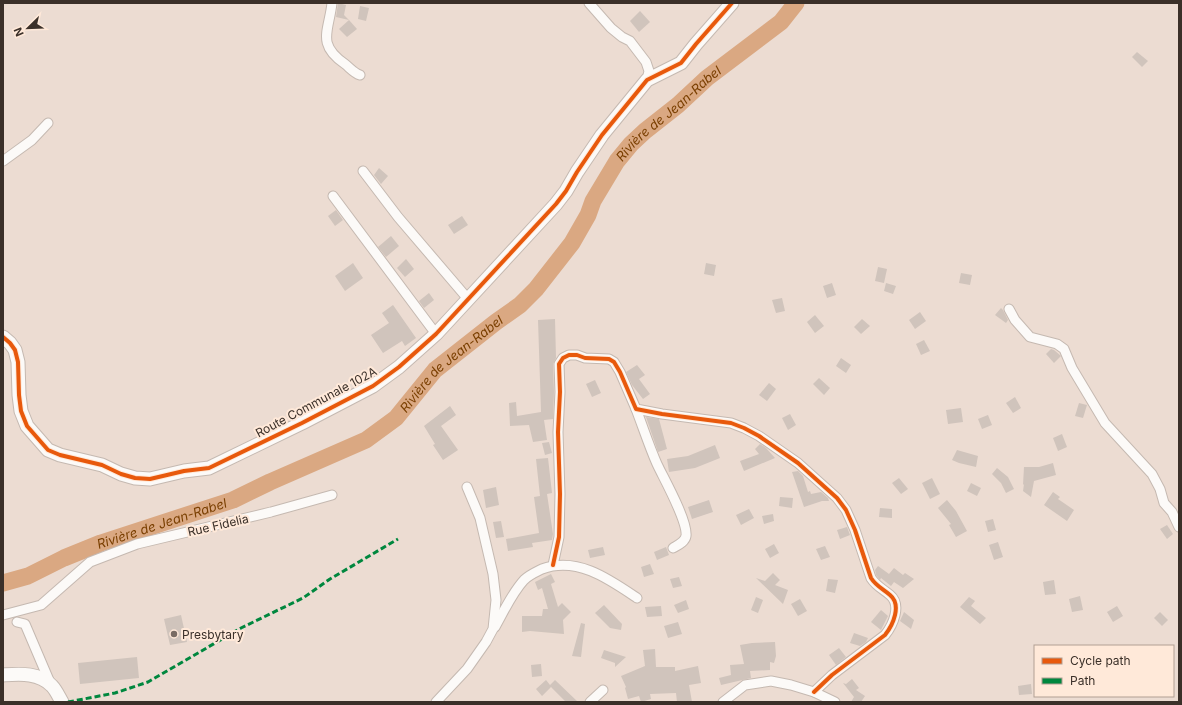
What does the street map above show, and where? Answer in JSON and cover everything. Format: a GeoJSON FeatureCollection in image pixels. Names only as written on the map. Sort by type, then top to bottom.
{"type":"FeatureCollection","features":[{"type":"Feature","properties":{"kind":"street"},"geometry":{"type":"LineString","coordinates":[[332,3],[326,36],[328,48],[336,58],[347,65],[356,74],[360,75]]}},
{"type":"Feature","properties":{"kind":"street"},"geometry":{"type":"LineString","coordinates":[[589,3],[611,28],[630,42],[646,62],[649,71],[647,80]]}},
{"type":"Feature","properties":{"kind":"street","name":"Route Communale 102A"},"geometry":{"type":"LineString","coordinates":[[3,337],[7,339],[15,350],[18,362],[21,411],[27,426],[48,450],[60,455],[102,466],[135,478],[150,479],[184,471],[209,468],[302,423],[373,386],[399,367],[436,334],[561,198],[602,134],[647,80],[681,63],[732,3]]}},
{"type":"Feature","properties":{"kind":"street"},"geometry":{"type":"LineString","coordinates":[[3,161],[32,140],[48,123]]}},
{"type":"Feature","properties":{"kind":"street"},"geometry":{"type":"LineString","coordinates":[[363,171],[398,217],[468,299]]}},
{"type":"Feature","properties":{"kind":"street"},"geometry":{"type":"LineString","coordinates":[[333,196],[436,334]]}},
{"type":"Feature","properties":{"kind":"street"},"geometry":{"type":"LineString","coordinates":[[1009,309],[1030,337],[1057,344],[1064,350],[1072,368],[1105,422],[1152,474],[1160,489],[1164,503],[1175,516],[1179,527]]}},
{"type":"Feature","properties":{"kind":"street"},"geometry":{"type":"LineString","coordinates":[[553,565],[559,538],[560,519],[558,432],[560,392],[559,364],[563,358],[569,355],[577,355],[585,358],[609,359],[614,362],[620,372],[636,409],[651,450],[678,507],[683,522],[686,536],[683,541],[673,548]]}},
{"type":"Feature","properties":{"kind":"street"},"geometry":{"type":"LineString","coordinates":[[636,409],[731,423],[744,428],[759,436],[798,463],[837,498],[846,510],[871,578],[875,584],[891,596],[895,601],[895,613],[891,627],[885,635],[832,675],[814,692]]}},
{"type":"Feature","properties":{"kind":"street"},"geometry":{"type":"LineString","coordinates":[[467,487],[480,518],[493,574],[496,600],[493,630]]}},
{"type":"Feature","properties":{"kind":"street","name":"Rue Fidelia"},"geometry":{"type":"LineString","coordinates":[[3,614],[41,605],[90,562],[137,544],[271,512],[332,494]]}},
{"type":"Feature","properties":{"kind":"street"},"geometry":{"type":"LineString","coordinates":[[436,702],[467,669],[486,642],[525,579],[533,573],[553,565],[582,568],[595,572],[637,598]]}},
{"type":"Feature","properties":{"kind":"street"},"geometry":{"type":"LineString","coordinates":[[17,622],[25,624],[52,686],[62,702]]}},
{"type":"Feature","properties":{"kind":"street"},"geometry":{"type":"LineString","coordinates":[[3,675],[31,675],[43,679],[52,686]]}},
{"type":"Feature","properties":{"kind":"street"},"geometry":{"type":"LineString","coordinates":[[723,702],[745,685],[772,681],[814,692],[835,702]]}},
{"type":"Feature","properties":{"kind":"street"},"geometry":{"type":"LineString","coordinates":[[590,702],[603,690]]}},
{"type":"Feature","properties":{"kind":"building"},"geometry":{"type":"Polygon","coordinates":[[[338,3],[346,5],[344,15],[349,20],[336,17],[338,3]]]}},
{"type":"Feature","properties":{"kind":"building"},"geometry":{"type":"Polygon","coordinates":[[[360,6],[369,8],[366,21],[358,19],[360,6]]]}},
{"type":"Feature","properties":{"kind":"building"},"geometry":{"type":"Polygon","coordinates":[[[640,11],[650,22],[639,32],[630,21],[640,11]]]}},
{"type":"Feature","properties":{"kind":"building"},"geometry":{"type":"Polygon","coordinates":[[[349,20],[357,29],[347,37],[339,29],[349,20]]]}},
{"type":"Feature","properties":{"kind":"building"},"geometry":{"type":"Polygon","coordinates":[[[1137,52],[1148,61],[1142,67],[1132,57],[1137,52]]]}},
{"type":"Feature","properties":{"kind":"building"},"geometry":{"type":"Polygon","coordinates":[[[379,168],[388,176],[381,184],[374,175],[379,168]]]}},
{"type":"Feature","properties":{"kind":"building"},"geometry":{"type":"Polygon","coordinates":[[[336,210],[343,220],[335,226],[328,216],[336,210]]]}},
{"type":"Feature","properties":{"kind":"building"},"geometry":{"type":"Polygon","coordinates":[[[462,216],[468,225],[454,234],[448,225],[462,216]]]}},
{"type":"Feature","properties":{"kind":"building"},"geometry":{"type":"Polygon","coordinates":[[[391,236],[399,246],[386,257],[378,247],[391,236]]]}},
{"type":"Feature","properties":{"kind":"building"},"geometry":{"type":"Polygon","coordinates":[[[406,259],[414,269],[405,277],[397,268],[406,259]]]}},
{"type":"Feature","properties":{"kind":"building"},"geometry":{"type":"Polygon","coordinates":[[[353,263],[363,278],[345,291],[335,276],[353,263]]]}},
{"type":"Feature","properties":{"kind":"building"},"geometry":{"type":"Polygon","coordinates":[[[706,263],[716,265],[714,276],[704,274],[706,263]]]}},
{"type":"Feature","properties":{"kind":"building"},"geometry":{"type":"Polygon","coordinates":[[[878,267],[887,269],[884,283],[875,281],[878,267]]]}},
{"type":"Feature","properties":{"kind":"building"},"geometry":{"type":"Polygon","coordinates":[[[961,273],[972,275],[970,285],[959,283],[961,273]]]}},
{"type":"Feature","properties":{"kind":"building"},"geometry":{"type":"Polygon","coordinates":[[[832,283],[836,295],[827,298],[823,286],[832,283]]]}},
{"type":"Feature","properties":{"kind":"building"},"geometry":{"type":"Polygon","coordinates":[[[886,283],[896,286],[893,294],[884,291],[886,283]]]}},
{"type":"Feature","properties":{"kind":"building"},"geometry":{"type":"Polygon","coordinates":[[[429,293],[434,300],[424,308],[419,301],[429,293]]]}},
{"type":"Feature","properties":{"kind":"building"},"geometry":{"type":"Polygon","coordinates":[[[782,298],[785,311],[776,313],[772,300],[782,298]]]}},
{"type":"Feature","properties":{"kind":"building"},"geometry":{"type":"Polygon","coordinates":[[[393,305],[416,338],[405,346],[402,341],[383,353],[371,335],[389,323],[382,313],[393,305]]]}},
{"type":"Feature","properties":{"kind":"building"},"geometry":{"type":"Polygon","coordinates":[[[1001,308],[1008,320],[1006,323],[995,315],[1001,308]]]}},
{"type":"Feature","properties":{"kind":"building"},"geometry":{"type":"Polygon","coordinates":[[[920,312],[926,321],[915,329],[909,320],[920,312]]]}},
{"type":"Feature","properties":{"kind":"building"},"geometry":{"type":"Polygon","coordinates":[[[815,315],[824,326],[815,333],[807,322],[815,315]]]}},
{"type":"Feature","properties":{"kind":"building"},"geometry":{"type":"Polygon","coordinates":[[[555,319],[556,358],[553,364],[553,419],[544,420],[547,440],[533,442],[529,425],[510,426],[509,403],[516,402],[517,416],[541,412],[538,320],[555,319]]]}},
{"type":"Feature","properties":{"kind":"building"},"geometry":{"type":"Polygon","coordinates":[[[862,319],[870,326],[861,334],[854,327],[862,319]]]}},
{"type":"Feature","properties":{"kind":"building"},"geometry":{"type":"Polygon","coordinates":[[[924,340],[930,351],[921,355],[916,344],[924,340]]]}},
{"type":"Feature","properties":{"kind":"building"},"geometry":{"type":"Polygon","coordinates":[[[1051,349],[1061,356],[1054,363],[1046,354],[1051,349]]]}},
{"type":"Feature","properties":{"kind":"building"},"geometry":{"type":"Polygon","coordinates":[[[841,358],[851,365],[846,373],[836,366],[841,358]]]}},
{"type":"Feature","properties":{"kind":"building"},"geometry":{"type":"Polygon","coordinates":[[[637,365],[645,375],[639,379],[650,394],[643,399],[632,385],[626,372],[637,365]]]}},
{"type":"Feature","properties":{"kind":"building"},"geometry":{"type":"Polygon","coordinates":[[[819,378],[830,388],[824,395],[813,384],[819,378]]]}},
{"type":"Feature","properties":{"kind":"building"},"geometry":{"type":"Polygon","coordinates":[[[595,380],[601,393],[592,397],[586,384],[595,380]]]}},
{"type":"Feature","properties":{"kind":"building"},"geometry":{"type":"Polygon","coordinates":[[[769,383],[776,389],[767,401],[759,395],[769,383]]]}},
{"type":"Feature","properties":{"kind":"building"},"geometry":{"type":"Polygon","coordinates":[[[1015,397],[1021,408],[1013,413],[1006,403],[1015,397]]]}},
{"type":"Feature","properties":{"kind":"building"},"geometry":{"type":"Polygon","coordinates":[[[1079,403],[1087,405],[1083,418],[1075,416],[1079,403]]]}},
{"type":"Feature","properties":{"kind":"building"},"geometry":{"type":"Polygon","coordinates":[[[450,406],[456,415],[441,426],[458,450],[443,460],[433,445],[435,444],[424,426],[450,406]]]}},
{"type":"Feature","properties":{"kind":"building"},"geometry":{"type":"Polygon","coordinates":[[[961,408],[963,422],[948,424],[946,410],[961,408]]]}},
{"type":"Feature","properties":{"kind":"building"},"geometry":{"type":"Polygon","coordinates":[[[790,414],[796,425],[788,430],[782,418],[790,414]]]}},
{"type":"Feature","properties":{"kind":"building"},"geometry":{"type":"Polygon","coordinates":[[[988,415],[992,425],[982,429],[978,419],[988,415]]]}},
{"type":"Feature","properties":{"kind":"building"},"geometry":{"type":"Polygon","coordinates":[[[646,417],[659,419],[667,449],[658,452],[646,417]]]}},
{"type":"Feature","properties":{"kind":"building"},"geometry":{"type":"Polygon","coordinates":[[[1062,434],[1067,447],[1058,451],[1053,438],[1062,434]]]}},
{"type":"Feature","properties":{"kind":"building"},"geometry":{"type":"Polygon","coordinates":[[[549,442],[552,453],[545,455],[542,443],[549,442]]]}},
{"type":"Feature","properties":{"kind":"building"},"geometry":{"type":"Polygon","coordinates":[[[760,444],[775,458],[744,471],[740,461],[759,454],[755,449],[760,444]]]}},
{"type":"Feature","properties":{"kind":"building"},"geometry":{"type":"Polygon","coordinates":[[[715,445],[720,458],[695,468],[669,472],[667,459],[688,456],[715,445]]]}},
{"type":"Feature","properties":{"kind":"building"},"geometry":{"type":"Polygon","coordinates":[[[957,450],[978,456],[976,467],[952,460],[957,450]]]}},
{"type":"Feature","properties":{"kind":"building"},"geometry":{"type":"Polygon","coordinates":[[[548,458],[552,493],[547,494],[553,534],[552,540],[532,543],[533,547],[508,551],[506,539],[539,533],[534,497],[540,496],[536,459],[548,458]]]}},
{"type":"Feature","properties":{"kind":"building"},"geometry":{"type":"Polygon","coordinates":[[[1053,463],[1056,475],[1034,481],[1031,497],[1023,491],[1024,467],[1039,467],[1053,463]]]}},
{"type":"Feature","properties":{"kind":"building"},"geometry":{"type":"Polygon","coordinates":[[[997,468],[1008,477],[1014,489],[1006,493],[1001,483],[992,474],[997,468]]]}},
{"type":"Feature","properties":{"kind":"building"},"geometry":{"type":"Polygon","coordinates":[[[798,471],[803,476],[808,492],[810,491],[811,494],[821,492],[828,498],[829,501],[822,501],[804,507],[792,472],[798,471]]]}},
{"type":"Feature","properties":{"kind":"building"},"geometry":{"type":"Polygon","coordinates":[[[899,478],[908,489],[901,494],[892,483],[899,478]]]}},
{"type":"Feature","properties":{"kind":"building"},"geometry":{"type":"Polygon","coordinates":[[[932,478],[940,494],[930,499],[922,483],[932,478]]]}},
{"type":"Feature","properties":{"kind":"building"},"geometry":{"type":"Polygon","coordinates":[[[971,483],[981,488],[977,496],[967,491],[971,483]]]}},
{"type":"Feature","properties":{"kind":"building"},"geometry":{"type":"Polygon","coordinates":[[[496,487],[499,505],[486,508],[483,490],[496,487]]]}},
{"type":"Feature","properties":{"kind":"building"},"geometry":{"type":"Polygon","coordinates":[[[1053,492],[1060,497],[1058,499],[1074,510],[1067,521],[1044,505],[1053,492]]]}},
{"type":"Feature","properties":{"kind":"building"},"geometry":{"type":"Polygon","coordinates":[[[780,497],[793,498],[792,508],[779,506],[780,497]]]}},
{"type":"Feature","properties":{"kind":"building"},"geometry":{"type":"Polygon","coordinates":[[[709,500],[713,512],[692,519],[688,507],[709,500]]]}},
{"type":"Feature","properties":{"kind":"building"},"geometry":{"type":"Polygon","coordinates":[[[947,500],[956,511],[967,531],[956,537],[949,525],[951,524],[938,508],[947,500]]]}},
{"type":"Feature","properties":{"kind":"building"},"geometry":{"type":"Polygon","coordinates":[[[880,508],[892,509],[892,518],[879,517],[880,508]]]}},
{"type":"Feature","properties":{"kind":"building"},"geometry":{"type":"Polygon","coordinates":[[[749,509],[754,518],[741,525],[736,515],[749,509]]]}},
{"type":"Feature","properties":{"kind":"building"},"geometry":{"type":"Polygon","coordinates":[[[773,514],[774,521],[764,524],[762,516],[773,514]]]}},
{"type":"Feature","properties":{"kind":"building"},"geometry":{"type":"Polygon","coordinates":[[[993,519],[996,530],[988,532],[985,521],[993,519]]]}},
{"type":"Feature","properties":{"kind":"building"},"geometry":{"type":"Polygon","coordinates":[[[501,521],[504,537],[496,538],[493,522],[501,521]]]}},
{"type":"Feature","properties":{"kind":"building"},"geometry":{"type":"Polygon","coordinates":[[[1167,525],[1173,534],[1167,539],[1160,529],[1167,525]]]}},
{"type":"Feature","properties":{"kind":"building"},"geometry":{"type":"Polygon","coordinates":[[[847,527],[850,535],[840,539],[837,530],[847,527]]]}},
{"type":"Feature","properties":{"kind":"building"},"geometry":{"type":"Polygon","coordinates":[[[998,542],[1003,557],[994,560],[989,545],[998,542]]]}},
{"type":"Feature","properties":{"kind":"building"},"geometry":{"type":"Polygon","coordinates":[[[774,544],[779,553],[770,558],[765,549],[774,544]]]}},
{"type":"Feature","properties":{"kind":"building"},"geometry":{"type":"Polygon","coordinates":[[[825,546],[830,557],[821,560],[816,549],[825,546]]]}},
{"type":"Feature","properties":{"kind":"building"},"geometry":{"type":"Polygon","coordinates":[[[603,547],[605,555],[590,558],[588,550],[603,547]]]}},
{"type":"Feature","properties":{"kind":"building"},"geometry":{"type":"Polygon","coordinates":[[[666,547],[669,555],[657,560],[654,552],[666,547]]]}},
{"type":"Feature","properties":{"kind":"building"},"geometry":{"type":"Polygon","coordinates":[[[650,564],[654,574],[644,577],[641,567],[650,564]]]}},
{"type":"Feature","properties":{"kind":"building"},"geometry":{"type":"Polygon","coordinates":[[[878,566],[889,574],[894,568],[903,575],[905,573],[914,579],[903,588],[894,582],[891,586],[881,578],[880,580],[876,575],[875,570],[878,566]]]}},
{"type":"Feature","properties":{"kind":"building"},"geometry":{"type":"Polygon","coordinates":[[[773,573],[780,580],[775,585],[788,590],[783,604],[756,578],[765,581],[773,573]]]}},
{"type":"Feature","properties":{"kind":"building"},"geometry":{"type":"Polygon","coordinates":[[[551,574],[555,582],[551,584],[558,607],[562,603],[571,612],[563,620],[564,634],[530,631],[522,632],[522,616],[542,616],[543,609],[548,609],[542,588],[538,590],[535,582],[551,574]]]}},
{"type":"Feature","properties":{"kind":"building"},"geometry":{"type":"Polygon","coordinates":[[[679,577],[682,586],[673,588],[670,579],[679,577]]]}},
{"type":"Feature","properties":{"kind":"building"},"geometry":{"type":"Polygon","coordinates":[[[828,579],[838,580],[835,593],[826,591],[828,579]]]}},
{"type":"Feature","properties":{"kind":"building"},"geometry":{"type":"Polygon","coordinates":[[[1054,580],[1056,594],[1045,595],[1043,582],[1054,580]]]}},
{"type":"Feature","properties":{"kind":"building"},"geometry":{"type":"Polygon","coordinates":[[[1080,596],[1083,610],[1072,612],[1069,599],[1080,596]]]}},
{"type":"Feature","properties":{"kind":"building"},"geometry":{"type":"Polygon","coordinates":[[[756,597],[763,600],[758,613],[751,610],[756,597]]]}},
{"type":"Feature","properties":{"kind":"building"},"geometry":{"type":"Polygon","coordinates":[[[969,597],[975,601],[971,606],[986,618],[980,624],[960,607],[969,597]]]}},
{"type":"Feature","properties":{"kind":"building"},"geometry":{"type":"Polygon","coordinates":[[[800,599],[807,611],[798,616],[791,604],[800,599]]]}},
{"type":"Feature","properties":{"kind":"building"},"geometry":{"type":"Polygon","coordinates":[[[686,600],[689,609],[678,613],[674,605],[686,600]]]}},
{"type":"Feature","properties":{"kind":"building"},"geometry":{"type":"Polygon","coordinates":[[[604,605],[622,624],[621,630],[610,628],[595,613],[604,605]]]}},
{"type":"Feature","properties":{"kind":"building"},"geometry":{"type":"Polygon","coordinates":[[[661,606],[662,616],[647,617],[645,607],[661,606]]]}},
{"type":"Feature","properties":{"kind":"building"},"geometry":{"type":"Polygon","coordinates":[[[1117,606],[1123,616],[1113,622],[1107,612],[1117,606]]]}},
{"type":"Feature","properties":{"kind":"building"},"geometry":{"type":"Polygon","coordinates":[[[881,610],[888,616],[881,630],[871,622],[881,610]]]}},
{"type":"Feature","properties":{"kind":"building"},"geometry":{"type":"Polygon","coordinates":[[[904,612],[914,620],[911,629],[900,621],[904,612]]]}},
{"type":"Feature","properties":{"kind":"building"},"geometry":{"type":"Polygon","coordinates":[[[1160,612],[1168,620],[1162,626],[1154,618],[1160,612]]]}},
{"type":"Feature","properties":{"kind":"building"},"geometry":{"type":"Polygon","coordinates":[[[181,615],[187,642],[170,645],[164,619],[181,615]]]}},
{"type":"Feature","properties":{"kind":"building"},"geometry":{"type":"Polygon","coordinates":[[[678,622],[682,634],[668,638],[664,626],[678,622]]]}},
{"type":"Feature","properties":{"kind":"building"},"geometry":{"type":"Polygon","coordinates":[[[581,623],[585,624],[581,657],[572,656],[581,623]]]}},
{"type":"Feature","properties":{"kind":"building"},"geometry":{"type":"Polygon","coordinates":[[[854,633],[868,638],[866,642],[860,646],[850,643],[854,633]]]}},
{"type":"Feature","properties":{"kind":"building"},"geometry":{"type":"Polygon","coordinates":[[[775,642],[776,656],[774,663],[770,662],[770,670],[750,671],[751,678],[721,685],[719,678],[731,675],[730,665],[744,664],[740,645],[775,642]]]}},
{"type":"Feature","properties":{"kind":"building"},"geometry":{"type":"Polygon","coordinates":[[[839,648],[846,657],[836,665],[829,655],[839,648]]]}},
{"type":"Feature","properties":{"kind":"building"},"geometry":{"type":"Polygon","coordinates":[[[655,649],[656,667],[675,667],[675,671],[698,666],[701,683],[689,685],[692,702],[677,702],[676,693],[650,694],[651,699],[641,702],[639,696],[628,699],[626,687],[621,676],[645,666],[643,650],[655,649]]]}},
{"type":"Feature","properties":{"kind":"building"},"geometry":{"type":"Polygon","coordinates":[[[604,650],[626,657],[615,667],[615,663],[601,658],[604,650]]]}},
{"type":"Feature","properties":{"kind":"building"},"geometry":{"type":"Polygon","coordinates":[[[137,657],[139,678],[80,684],[78,663],[137,657]]]}},
{"type":"Feature","properties":{"kind":"building"},"geometry":{"type":"Polygon","coordinates":[[[541,664],[542,676],[532,677],[531,665],[541,664]]]}},
{"type":"Feature","properties":{"kind":"building"},"geometry":{"type":"Polygon","coordinates":[[[852,679],[859,688],[856,690],[865,696],[861,702],[851,702],[854,697],[843,683],[846,684],[852,679]]]}},
{"type":"Feature","properties":{"kind":"building"},"geometry":{"type":"Polygon","coordinates":[[[546,680],[550,685],[555,680],[578,702],[566,702],[551,687],[542,696],[536,689],[546,680]]]}},
{"type":"Feature","properties":{"kind":"building"},"geometry":{"type":"Polygon","coordinates":[[[1031,684],[1032,694],[1019,695],[1018,686],[1031,684]]]}},
{"type":"Feature","properties":{"kind":"waterway","name":"Rivière de Jean-Rabel"},"geometry":{"type":"LineString","coordinates":[[3,583],[28,576],[64,558],[101,543],[233,500],[366,440],[396,418],[435,370],[520,305],[536,289],[572,243],[588,215],[593,201],[617,161],[631,144],[678,105],[707,78],[781,22],[796,3]]}},
{"type":"Feature","properties":{"kind":"marked path"},"geometry":{"type":"LineString","coordinates":[[68,702],[115,693],[148,682],[241,628],[303,598],[330,579],[398,539]]}},
{"type":"Feature","properties":{"kind":"cycle path"},"geometry":{"type":"LineString","coordinates":[[3,337],[15,350],[18,362],[21,411],[27,426],[48,450],[60,455],[102,465],[121,474],[135,478],[150,479],[184,471],[209,468],[302,423],[373,386],[399,367],[436,334],[556,204],[602,135],[647,80],[681,63],[732,3]]}},
{"type":"Feature","properties":{"kind":"cycle path"},"geometry":{"type":"LineString","coordinates":[[553,565],[559,537],[559,364],[563,358],[569,355],[577,355],[585,358],[609,359],[614,362],[620,372],[636,409],[731,423],[744,428],[759,436],[798,463],[837,498],[846,510],[855,530],[871,578],[894,599],[896,609],[895,615],[891,626],[885,635],[832,675],[814,692]]}},
{"type":"Feature","properties":{"kind":"place","name":"Presbytary"},"geometry":{"type":"Point","coordinates":[174,634]}}]}
